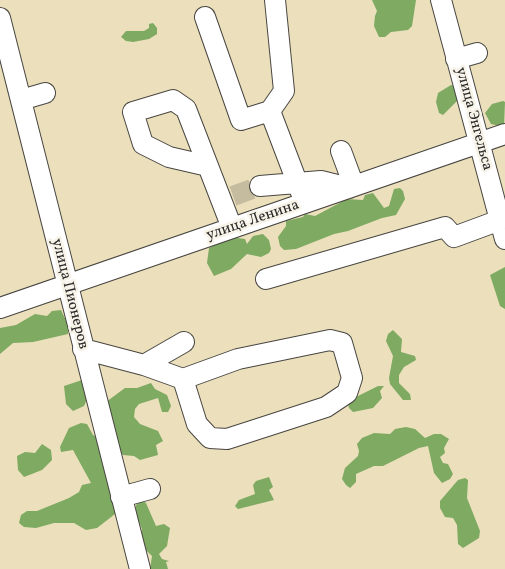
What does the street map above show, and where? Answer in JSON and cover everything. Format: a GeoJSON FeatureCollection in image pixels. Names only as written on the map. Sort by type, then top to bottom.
{"type":"FeatureCollection","features":[{"type":"Feature","properties":{"kind":"street"},"geometry":{"type":"LineString","coordinates":[[205,18],[241,120],[270,111],[284,91],[275,0]]}},
{"type":"Feature","properties":{"kind":"street","name":"улица Энгельса"},"geometry":{"type":"LineString","coordinates":[[441,0],[479,143],[502,220]]}},
{"type":"Feature","properties":{"kind":"street","name":"улица Пионеров"},"geometry":{"type":"LineString","coordinates":[[0,18],[140,569]]}},
{"type":"Feature","properties":{"kind":"street"},"geometry":{"type":"LineString","coordinates":[[456,59],[477,53]]}},
{"type":"Feature","properties":{"kind":"street"},"geometry":{"type":"LineString","coordinates":[[20,100],[45,93]]}},
{"type":"Feature","properties":{"kind":"street"},"geometry":{"type":"LineString","coordinates":[[270,111],[305,203]]}},
{"type":"Feature","properties":{"kind":"street","name":"улица Ленина"},"geometry":{"type":"LineString","coordinates":[[0,308],[505,134]]}},
{"type":"Feature","properties":{"kind":"street"},"geometry":{"type":"LineString","coordinates":[[260,186],[321,181],[352,187],[341,151]]}},
{"type":"Feature","properties":{"kind":"street"},"geometry":{"type":"LineString","coordinates":[[208,166],[227,198],[232,228]]}},
{"type":"Feature","properties":{"kind":"street"},"geometry":{"type":"LineString","coordinates":[[266,279],[445,227],[454,237],[502,220]]}},
{"type":"Feature","properties":{"kind":"street"},"geometry":{"type":"LineString","coordinates":[[83,349],[144,365],[183,379],[238,359],[330,340],[342,343],[352,378],[347,393],[326,406],[227,439],[210,438],[197,424],[183,379]]}},
{"type":"Feature","properties":{"kind":"street"},"geometry":{"type":"LineString","coordinates":[[144,365],[184,342]]}},
{"type":"Feature","properties":{"kind":"street"},"geometry":{"type":"LineString","coordinates":[[121,497],[150,489]]}},
{"type":"Feature","properties":{"kind":"green space"},"geometry":{"type":"Polygon","coordinates":[[[372,0],[416,0],[412,26],[408,30],[391,32],[385,37],[379,37],[374,26],[377,11],[372,0]]]}},
{"type":"Feature","properties":{"kind":"green space"},"geometry":{"type":"Polygon","coordinates":[[[153,23],[157,28],[157,34],[149,39],[133,42],[126,41],[121,37],[126,31],[144,31],[149,28],[149,24],[153,23]]]}},
{"type":"Feature","properties":{"kind":"green space"},"geometry":{"type":"Polygon","coordinates":[[[451,85],[457,86],[459,99],[443,115],[439,113],[436,102],[438,93],[451,85]]]}},
{"type":"Feature","properties":{"kind":"green space"},"geometry":{"type":"Polygon","coordinates":[[[505,102],[504,127],[491,124],[485,113],[492,104],[505,102]]]}},
{"type":"Feature","properties":{"kind":"green space"},"geometry":{"type":"Polygon","coordinates":[[[400,188],[405,199],[396,215],[334,234],[296,249],[284,250],[280,246],[278,237],[286,226],[286,221],[303,217],[305,214],[315,216],[347,199],[363,200],[365,195],[373,193],[384,208],[389,206],[394,189],[400,188]]]}},
{"type":"Feature","properties":{"kind":"green space"},"geometry":{"type":"Polygon","coordinates":[[[263,234],[269,240],[271,249],[269,253],[261,257],[247,254],[231,269],[214,276],[207,263],[209,248],[230,237],[245,239],[247,244],[253,236],[263,234]]]}},
{"type":"Feature","properties":{"kind":"green space"},"geometry":{"type":"Polygon","coordinates":[[[505,267],[505,309],[500,306],[490,275],[505,267]]]}},
{"type":"Feature","properties":{"kind":"green space"},"geometry":{"type":"Polygon","coordinates":[[[61,310],[68,325],[68,334],[33,342],[13,343],[0,354],[0,328],[16,325],[35,314],[47,316],[52,311],[61,310]]]}},
{"type":"Feature","properties":{"kind":"green space"},"geometry":{"type":"Polygon","coordinates":[[[393,330],[402,339],[401,352],[415,356],[416,360],[404,367],[399,375],[399,383],[410,394],[411,400],[403,400],[390,384],[389,378],[393,356],[386,341],[388,334],[393,330]]]}},
{"type":"Feature","properties":{"kind":"green space"},"geometry":{"type":"Polygon","coordinates":[[[82,380],[88,397],[84,406],[73,411],[66,404],[64,386],[82,380]]]}},
{"type":"Feature","properties":{"kind":"green space"},"geometry":{"type":"Polygon","coordinates":[[[151,383],[155,389],[167,395],[171,406],[168,412],[162,412],[158,398],[139,404],[135,409],[134,417],[140,424],[158,431],[163,441],[156,445],[158,455],[140,460],[134,456],[123,455],[112,441],[106,402],[125,388],[137,388],[151,383]]]}},
{"type":"Feature","properties":{"kind":"green space"},"geometry":{"type":"Polygon","coordinates":[[[378,386],[384,386],[380,391],[382,398],[373,408],[353,412],[349,408],[348,404],[354,398],[378,386]]]}},
{"type":"Feature","properties":{"kind":"green space"},"geometry":{"type":"Polygon","coordinates":[[[81,423],[87,424],[93,435],[102,439],[108,482],[119,488],[124,507],[97,528],[86,530],[74,523],[54,523],[36,528],[24,527],[19,523],[21,515],[27,511],[37,511],[69,498],[79,492],[82,485],[91,483],[73,450],[61,452],[60,447],[69,428],[81,423]]]}},
{"type":"Feature","properties":{"kind":"green space"},"geometry":{"type":"Polygon","coordinates":[[[406,427],[415,429],[425,438],[434,434],[441,434],[449,439],[444,448],[445,453],[440,457],[443,463],[448,464],[453,474],[450,479],[442,483],[434,473],[428,446],[419,448],[383,466],[374,466],[356,474],[356,482],[350,488],[346,485],[342,479],[345,468],[358,456],[357,444],[362,438],[374,433],[390,434],[395,429],[406,427]]]}},
{"type":"Feature","properties":{"kind":"green space"},"geometry":{"type":"Polygon","coordinates":[[[42,444],[51,450],[52,460],[42,470],[24,477],[18,470],[17,456],[25,452],[35,453],[42,444]]]}},
{"type":"Feature","properties":{"kind":"green space"},"geometry":{"type":"Polygon","coordinates":[[[269,477],[273,487],[269,490],[274,500],[238,509],[235,506],[239,500],[255,494],[253,485],[256,481],[269,477]]]}},
{"type":"Feature","properties":{"kind":"green space"},"geometry":{"type":"Polygon","coordinates":[[[465,478],[468,480],[467,498],[480,531],[479,538],[463,548],[458,544],[457,525],[453,518],[445,517],[440,508],[440,501],[458,480],[465,478]]]}},
{"type":"Feature","properties":{"kind":"green space"},"geometry":{"type":"Polygon","coordinates":[[[141,500],[146,503],[156,526],[164,524],[170,528],[167,546],[159,554],[162,559],[169,561],[166,562],[168,569],[150,569],[152,556],[142,546],[140,538],[142,529],[135,513],[136,505],[141,500]]]}},
{"type":"Feature","properties":{"kind":"tunnel"},"geometry":{"type":"LineString","coordinates":[[233,196],[260,186]]}}]}
